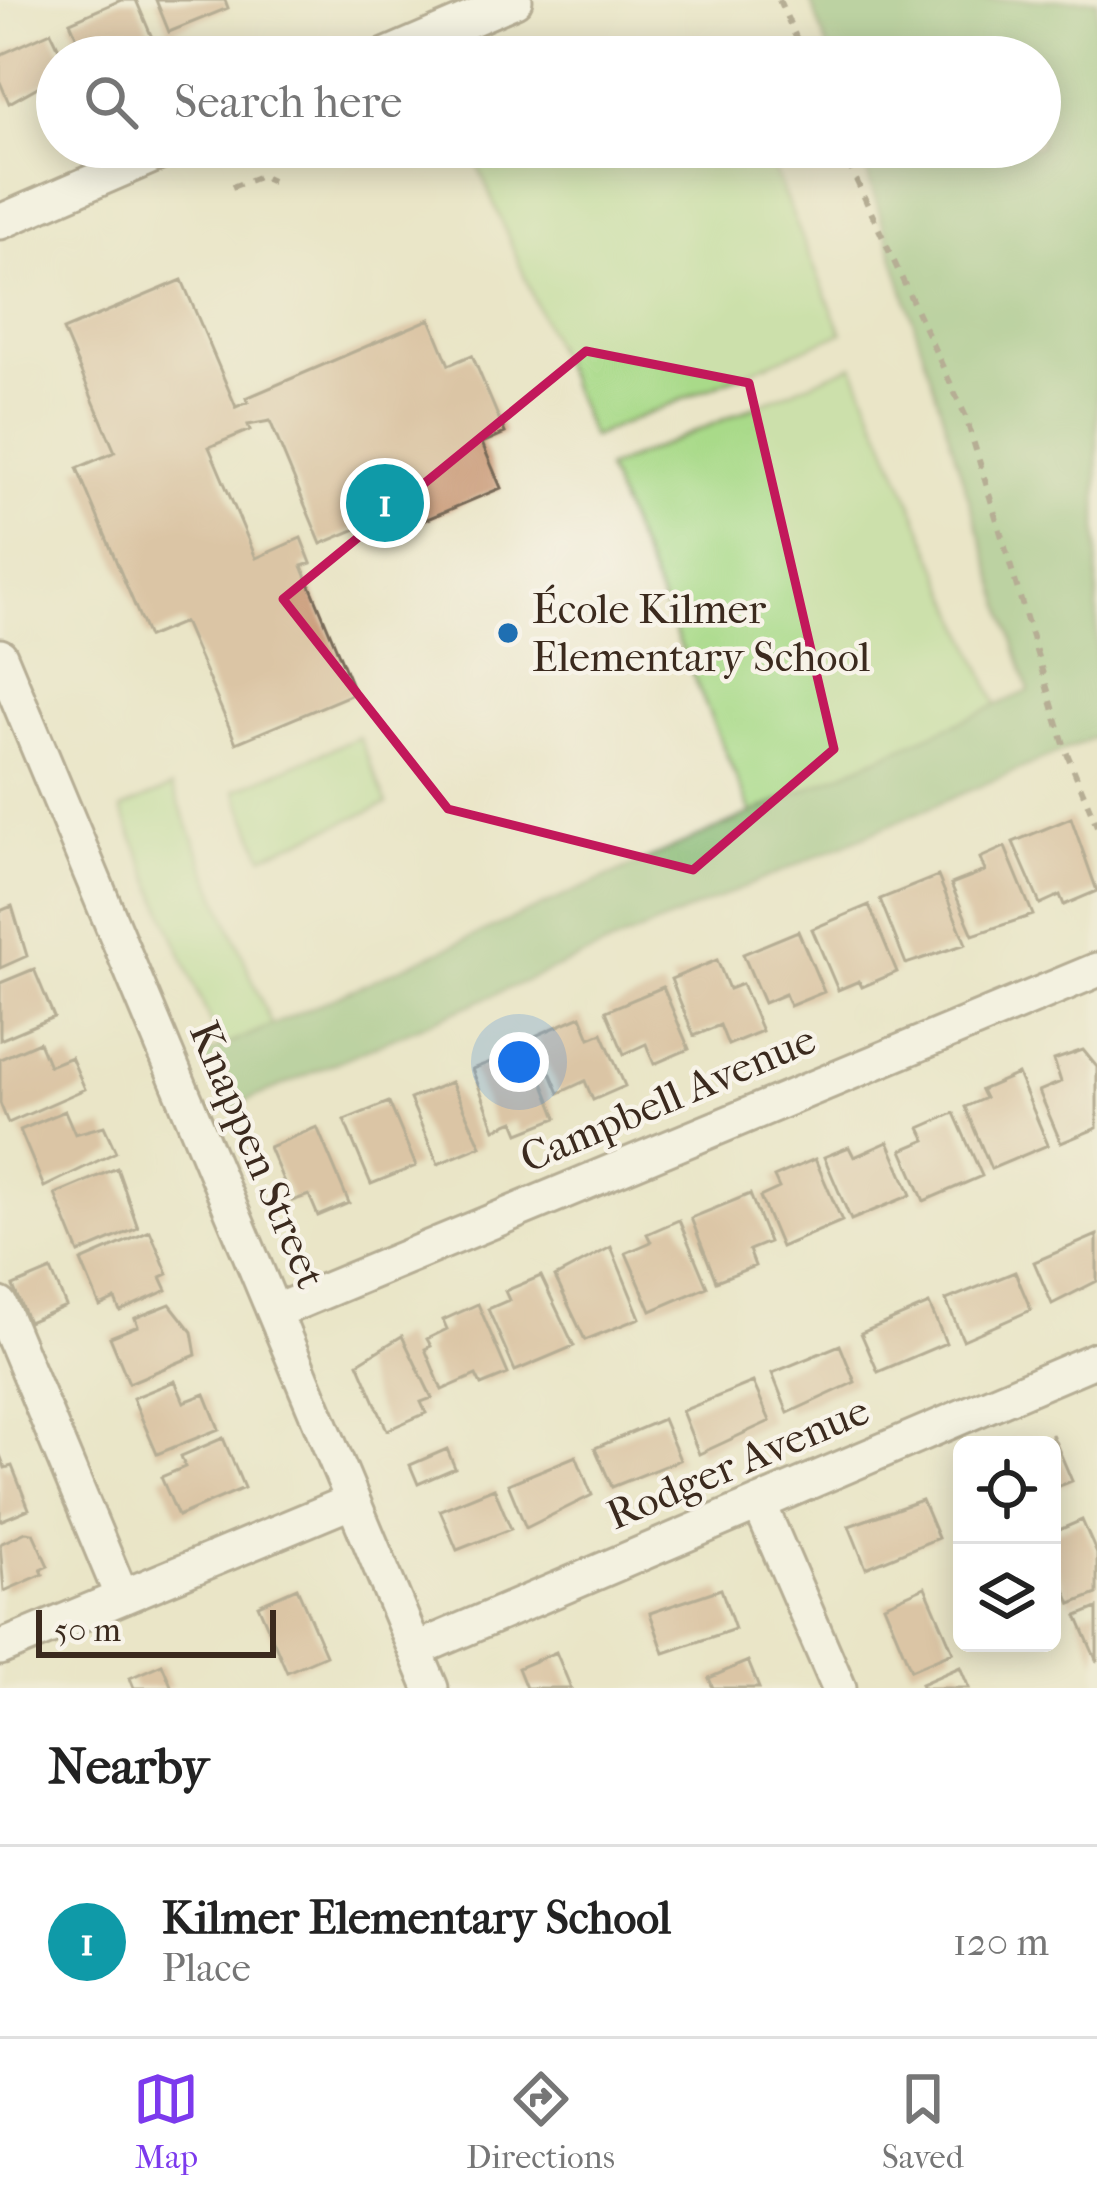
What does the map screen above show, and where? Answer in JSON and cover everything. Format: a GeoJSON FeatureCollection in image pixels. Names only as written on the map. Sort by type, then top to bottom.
{"type":"FeatureCollection","features":[{"type":"Feature","properties":{"kind":"street"},"geometry":{"type":"LineString","coordinates":[[432,36],[515,0]]}},
{"type":"Feature","properties":{"kind":"street"},"geometry":{"type":"LineString","coordinates":[[0,222],[125,168]]}},
{"type":"Feature","properties":{"kind":"street","name":"Knappen Street"},"geometry":{"type":"LineString","coordinates":[[0,656],[431,1688]]}},
{"type":"Feature","properties":{"kind":"street","name":"Campbell Avenue"},"geometry":{"type":"LineString","coordinates":[[274,1312],[1097,970]]}},
{"type":"Feature","properties":{"kind":"street"},"geometry":{"type":"LineString","coordinates":[[0,1305],[122,1597]]}},
{"type":"Feature","properties":{"kind":"street","name":"Rodger Avenue"},"geometry":{"type":"LineString","coordinates":[[415,1650],[1097,1359]]}},
{"type":"Feature","properties":{"kind":"street"},"geometry":{"type":"LineString","coordinates":[[0,1648],[350,1502]]}},
{"type":"Feature","properties":{"kind":"street"},"geometry":{"type":"LineString","coordinates":[[759,1503],[839,1688]]}},
{"type":"Feature","properties":{"kind":"path"},"geometry":{"type":"LineString","coordinates":[[779,0],[795,36]]}},
{"type":"Feature","properties":{"kind":"path"},"geometry":{"type":"LineString","coordinates":[[851,168],[966,417],[1066,751],[1097,826]]}},
{"type":"Feature","properties":{"kind":"path"},"geometry":{"type":"LineString","coordinates":[[232,187],[261,176],[272,181]]}},
{"type":"Feature","properties":{"kind":"highlighted area"},"geometry":{"type":"Polygon","coordinates":[[[586,351],[749,383],[834,749],[693,870],[448,809],[283,599],[586,351]]]}},
{"type":"Feature","properties":{"kind":"green space"},"geometry":{"type":"Polygon","coordinates":[[[810,0],[1097,0],[1097,736],[232,1107],[202,1056],[1029,691],[866,168],[1061,168],[1061,36],[823,36],[810,0]]]}},
{"type":"Feature","properties":{"kind":"green space"},"geometry":{"type":"Polygon","coordinates":[[[479,168],[773,168],[842,333],[592,437],[479,168]]]}},
{"type":"Feature","properties":{"kind":"green space"},"geometry":{"type":"Polygon","coordinates":[[[853,365],[1009,734],[762,839],[606,469],[853,365]]]}},
{"type":"Feature","properties":{"kind":"green space"},"geometry":{"type":"Polygon","coordinates":[[[359,737],[387,804],[263,856],[235,790],[359,737]]]}},
{"type":"Feature","properties":{"kind":"green space"},"geometry":{"type":"Polygon","coordinates":[[[172,787],[279,1043],[228,1065],[121,809],[172,787]]]}},
{"type":"Feature","properties":{"kind":"building"},"geometry":{"type":"Polygon","coordinates":[[[121,0],[136,0],[151,36],[76,36],[70,22],[121,0]]]}},
{"type":"Feature","properties":{"kind":"building"},"geometry":{"type":"Polygon","coordinates":[[[156,0],[225,0],[228,8],[169,32],[156,0]]]}},
{"type":"Feature","properties":{"kind":"building"},"geometry":{"type":"Polygon","coordinates":[[[36,39],[36,88],[9,103],[0,82],[0,55],[36,39]]]}},
{"type":"Feature","properties":{"kind":"building"},"geometry":{"type":"Polygon","coordinates":[[[182,280],[236,407],[248,402],[246,398],[430,319],[449,365],[472,355],[505,433],[482,443],[501,488],[389,535],[382,518],[321,544],[270,421],[248,425],[250,430],[209,447],[256,558],[301,538],[311,563],[302,566],[355,693],[236,743],[184,622],[148,637],[77,468],[115,452],[63,330],[182,280]]]}},
{"type":"Feature","properties":{"kind":"building"},"geometry":{"type":"Polygon","coordinates":[[[1071,818],[1097,891],[1064,905],[1060,895],[1040,904],[1013,842],[1071,818]]]}},
{"type":"Feature","properties":{"kind":"building"},"geometry":{"type":"Polygon","coordinates":[[[1005,847],[1033,915],[973,935],[951,884],[985,871],[980,858],[1005,847]]]}},
{"type":"Feature","properties":{"kind":"building"},"geometry":{"type":"Polygon","coordinates":[[[938,876],[966,944],[906,964],[880,899],[938,876]]]}},
{"type":"Feature","properties":{"kind":"building"},"geometry":{"type":"Polygon","coordinates":[[[869,905],[897,972],[862,987],[859,981],[838,990],[812,929],[869,905]]]}},
{"type":"Feature","properties":{"kind":"building"},"geometry":{"type":"Polygon","coordinates":[[[12,906],[27,956],[0,968],[0,911],[12,906]]]}},
{"type":"Feature","properties":{"kind":"building"},"geometry":{"type":"Polygon","coordinates":[[[798,931],[824,992],[790,1006],[785,994],[764,1003],[743,954],[798,931]]]}},
{"type":"Feature","properties":{"kind":"building"},"geometry":{"type":"Polygon","coordinates":[[[717,960],[729,989],[742,984],[762,1031],[728,1045],[720,1025],[694,1036],[671,979],[717,960]]]}},
{"type":"Feature","properties":{"kind":"building"},"geometry":{"type":"Polygon","coordinates":[[[34,969],[54,1017],[0,1040],[0,983],[34,969]]]}},
{"type":"Feature","properties":{"kind":"building"},"geometry":{"type":"Polygon","coordinates":[[[663,987],[689,1049],[654,1064],[646,1044],[624,1054],[606,1011],[663,987]]]}},
{"type":"Feature","properties":{"kind":"building"},"geometry":{"type":"Polygon","coordinates":[[[581,1016],[590,1038],[602,1033],[625,1086],[593,1100],[585,1081],[559,1093],[535,1036],[581,1016]]]}},
{"type":"Feature","properties":{"kind":"building"},"geometry":{"type":"Polygon","coordinates":[[[39,1042],[49,1066],[71,1057],[85,1089],[8,1123],[0,1103],[0,1059],[39,1042]]]}},
{"type":"Feature","properties":{"kind":"building"},"geometry":{"type":"Polygon","coordinates":[[[529,1047],[557,1118],[519,1133],[514,1121],[495,1129],[472,1069],[529,1047]]]}},
{"type":"Feature","properties":{"kind":"building"},"geometry":{"type":"Polygon","coordinates":[[[1083,1050],[1097,1067],[1097,1128],[1061,1143],[1039,1091],[1061,1082],[1054,1060],[1083,1050]]]}},
{"type":"Feature","properties":{"kind":"building"},"geometry":{"type":"Polygon","coordinates":[[[1018,1074],[1048,1145],[991,1169],[965,1107],[985,1098],[981,1090],[1018,1074]]]}},
{"type":"Feature","properties":{"kind":"building"},"geometry":{"type":"Polygon","coordinates":[[[451,1082],[481,1146],[438,1164],[410,1099],[451,1082]]]}},
{"type":"Feature","properties":{"kind":"building"},"geometry":{"type":"Polygon","coordinates":[[[389,1102],[416,1166],[371,1184],[344,1120],[389,1102]]]}},
{"type":"Feature","properties":{"kind":"building"},"geometry":{"type":"Polygon","coordinates":[[[65,1111],[75,1134],[104,1126],[116,1152],[44,1187],[20,1130],[65,1111]]]}},
{"type":"Feature","properties":{"kind":"building"},"geometry":{"type":"Polygon","coordinates":[[[954,1113],[982,1176],[924,1201],[902,1150],[926,1140],[920,1128],[954,1113]]]}},
{"type":"Feature","properties":{"kind":"building"},"geometry":{"type":"Polygon","coordinates":[[[317,1127],[349,1203],[318,1216],[309,1195],[292,1201],[269,1147],[317,1127]]]}},
{"type":"Feature","properties":{"kind":"building"},"geometry":{"type":"Polygon","coordinates":[[[888,1142],[911,1195],[851,1220],[824,1157],[849,1147],[854,1157],[888,1142]]]}},
{"type":"Feature","properties":{"kind":"building"},"geometry":{"type":"Polygon","coordinates":[[[815,1159],[842,1221],[781,1247],[760,1197],[779,1188],[774,1177],[815,1159]]]}},
{"type":"Feature","properties":{"kind":"building"},"geometry":{"type":"Polygon","coordinates":[[[117,1168],[138,1228],[79,1253],[55,1194],[117,1168]]]}},
{"type":"Feature","properties":{"kind":"building"},"geometry":{"type":"Polygon","coordinates":[[[750,1194],[769,1242],[749,1250],[755,1266],[716,1281],[691,1218],[750,1194]]]}},
{"type":"Feature","properties":{"kind":"building"},"geometry":{"type":"Polygon","coordinates":[[[679,1220],[707,1287],[651,1311],[626,1253],[651,1242],[647,1234],[679,1220]]]}},
{"type":"Feature","properties":{"kind":"building"},"geometry":{"type":"Polygon","coordinates":[[[150,1231],[168,1274],[161,1277],[167,1290],[120,1311],[115,1299],[100,1306],[81,1261],[150,1231]]]}},
{"type":"Feature","properties":{"kind":"building"},"geometry":{"type":"Polygon","coordinates":[[[1097,1235],[1097,1281],[1052,1304],[1034,1262],[1097,1235]]]}},
{"type":"Feature","properties":{"kind":"building"},"geometry":{"type":"Polygon","coordinates":[[[611,1247],[640,1318],[585,1340],[555,1277],[611,1247]]]}},
{"type":"Feature","properties":{"kind":"building"},"geometry":{"type":"Polygon","coordinates":[[[51,1270],[66,1306],[28,1322],[13,1286],[51,1270]]]}},
{"type":"Feature","properties":{"kind":"building"},"geometry":{"type":"Polygon","coordinates":[[[1015,1272],[1031,1310],[963,1340],[946,1300],[1015,1272]]]}},
{"type":"Feature","properties":{"kind":"building"},"geometry":{"type":"Polygon","coordinates":[[[541,1276],[574,1346],[515,1371],[488,1309],[509,1300],[505,1291],[541,1276]]]}},
{"type":"Feature","properties":{"kind":"building"},"geometry":{"type":"Polygon","coordinates":[[[170,1304],[192,1332],[196,1355],[129,1383],[110,1337],[138,1326],[135,1318],[170,1304]]]}},
{"type":"Feature","properties":{"kind":"building"},"geometry":{"type":"Polygon","coordinates":[[[478,1304],[508,1374],[481,1385],[476,1375],[442,1390],[425,1349],[431,1346],[427,1339],[447,1329],[443,1320],[478,1304]]]}},
{"type":"Feature","properties":{"kind":"building"},"geometry":{"type":"Polygon","coordinates":[[[929,1304],[946,1343],[878,1372],[861,1333],[929,1304]]]}},
{"type":"Feature","properties":{"kind":"building"},"geometry":{"type":"Polygon","coordinates":[[[402,1336],[432,1398],[421,1402],[426,1413],[387,1430],[358,1363],[402,1336]]]}},
{"type":"Feature","properties":{"kind":"building"},"geometry":{"type":"Polygon","coordinates":[[[840,1345],[855,1382],[788,1413],[772,1373],[840,1345]]]}},
{"type":"Feature","properties":{"kind":"building"},"geometry":{"type":"Polygon","coordinates":[[[175,1381],[184,1402],[205,1394],[219,1429],[157,1454],[133,1398],[175,1381]]]}},
{"type":"Feature","properties":{"kind":"building"},"geometry":{"type":"Polygon","coordinates":[[[753,1382],[770,1421],[699,1454],[682,1411],[753,1382]]]}},
{"type":"Feature","properties":{"kind":"building"},"geometry":{"type":"Polygon","coordinates":[[[663,1419],[680,1460],[612,1487],[595,1448],[663,1419]]]}},
{"type":"Feature","properties":{"kind":"building"},"geometry":{"type":"Polygon","coordinates":[[[223,1438],[244,1488],[178,1516],[161,1477],[185,1467],[181,1456],[223,1438]]]}},
{"type":"Feature","properties":{"kind":"building"},"geometry":{"type":"Polygon","coordinates":[[[447,1449],[455,1468],[418,1484],[410,1465],[447,1449]]]}},
{"type":"Feature","properties":{"kind":"building"},"geometry":{"type":"Polygon","coordinates":[[[0,1455],[5,1468],[12,1466],[29,1509],[0,1521],[0,1455]]]}},
{"type":"Feature","properties":{"kind":"building"},"geometry":{"type":"Polygon","coordinates":[[[1061,1455],[1072,1481],[1061,1485],[1061,1455]]]}},
{"type":"Feature","properties":{"kind":"building"},"geometry":{"type":"Polygon","coordinates":[[[576,1456],[592,1495],[526,1528],[508,1484],[576,1456]]]}},
{"type":"Feature","properties":{"kind":"building"},"geometry":{"type":"Polygon","coordinates":[[[494,1488],[511,1529],[457,1550],[440,1510],[494,1488]]]}},
{"type":"Feature","properties":{"kind":"building"},"geometry":{"type":"Polygon","coordinates":[[[922,1500],[938,1538],[866,1568],[849,1526],[922,1500]]]}},
{"type":"Feature","properties":{"kind":"building"},"geometry":{"type":"Polygon","coordinates":[[[1082,1520],[1097,1554],[1097,1594],[1071,1604],[1061,1580],[1061,1529],[1082,1520]]]}},
{"type":"Feature","properties":{"kind":"building"},"geometry":{"type":"Polygon","coordinates":[[[33,1533],[48,1566],[41,1569],[43,1574],[4,1591],[0,1544],[33,1533]]]}},
{"type":"Feature","properties":{"kind":"building"},"geometry":{"type":"Polygon","coordinates":[[[925,1587],[953,1652],[911,1670],[884,1605],[925,1587]]]}},
{"type":"Feature","properties":{"kind":"building"},"geometry":{"type":"Polygon","coordinates":[[[297,1588],[326,1655],[287,1672],[258,1605],[297,1588]]]}},
{"type":"Feature","properties":{"kind":"building"},"geometry":{"type":"Polygon","coordinates":[[[721,1589],[735,1629],[664,1653],[650,1613],[721,1589]]]}},
{"type":"Feature","properties":{"kind":"building"},"geometry":{"type":"Polygon","coordinates":[[[1097,1608],[1097,1662],[1077,1616],[1097,1608]]]}},
{"type":"Feature","properties":{"kind":"building"},"geometry":{"type":"Polygon","coordinates":[[[556,1652],[571,1688],[526,1688],[518,1668],[556,1652]]]}},
{"type":"Feature","properties":{"kind":"building"},"geometry":{"type":"Polygon","coordinates":[[[748,1661],[759,1688],[713,1688],[709,1678],[748,1661]]]}},
{"type":"Feature","properties":{"kind":"building"},"geometry":{"type":"Polygon","coordinates":[[[162,1664],[172,1688],[134,1688],[130,1678],[162,1664]]]}},
{"type":"Feature","properties":{"kind":"building"},"geometry":{"type":"Polygon","coordinates":[[[960,1667],[969,1688],[923,1688],[921,1684],[960,1667]]]}},
{"type":"Feature","properties":{"kind":"place","name":"Kilmer Elementary School"},"geometry":{"type":"Point","coordinates":[385,503]}},
{"type":"Feature","properties":{"kind":"place","name":"École Kilmer Elementary School"},"geometry":{"type":"Point","coordinates":[508,633]}}]}
